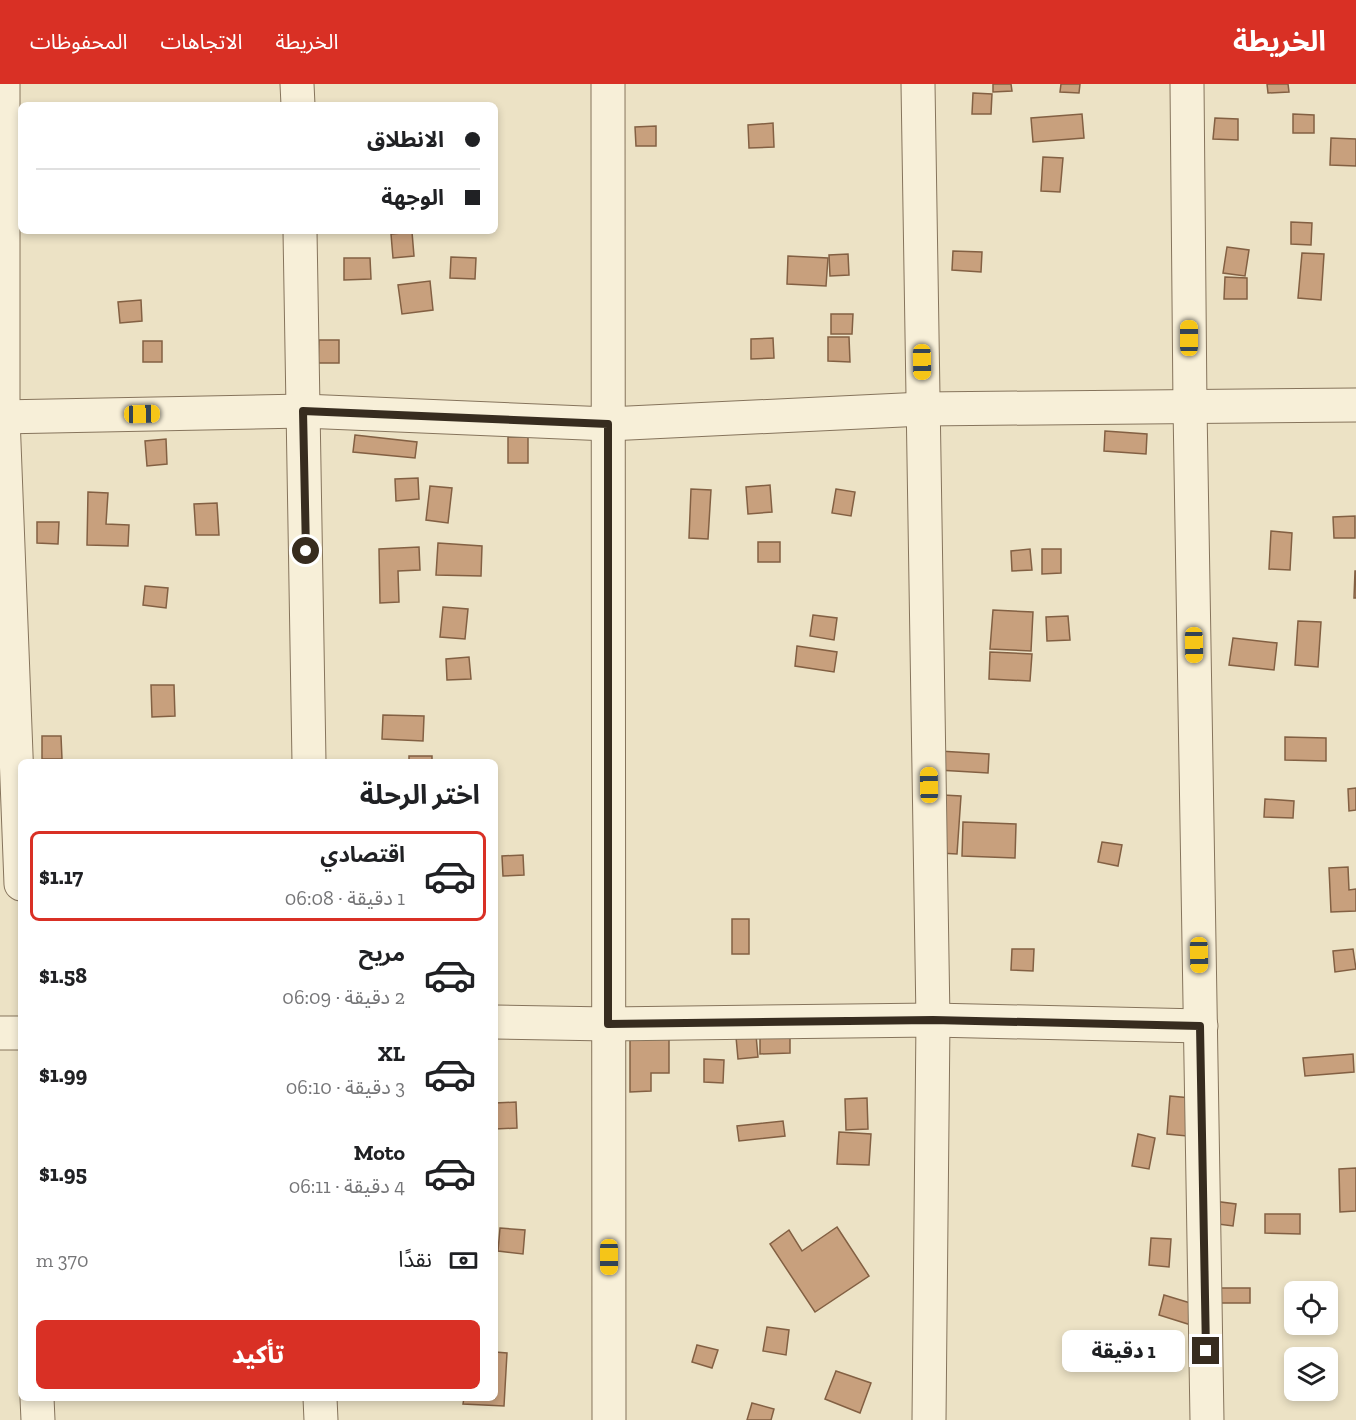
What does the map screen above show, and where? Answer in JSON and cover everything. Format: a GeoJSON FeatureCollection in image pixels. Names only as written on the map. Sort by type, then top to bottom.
{"type":"FeatureCollection","features":[{"type":"Feature","properties":{"kind":"street"},"geometry":{"type":"LineString","coordinates":[[3,84],[2,417],[18,810]]}},
{"type":"Feature","properties":{"kind":"street"},"geometry":{"type":"LineString","coordinates":[[297,84],[298,102]]}},
{"type":"Feature","properties":{"kind":"street"},"geometry":{"type":"LineString","coordinates":[[608,84],[609,1420]]}},
{"type":"Feature","properties":{"kind":"street"},"geometry":{"type":"LineString","coordinates":[[918,84],[933,1020],[929,1420]]}},
{"type":"Feature","properties":{"kind":"street"},"geometry":{"type":"LineString","coordinates":[[1187,84],[1190,407],[1207,1420]]}},
{"type":"Feature","properties":{"kind":"street"},"geometry":{"type":"LineString","coordinates":[[300,234],[309,759]]}},
{"type":"Feature","properties":{"kind":"street"},"geometry":{"type":"LineString","coordinates":[[2,417],[303,411],[608,424],[923,409],[1356,405]]}},
{"type":"Feature","properties":{"kind":"street"},"geometry":{"type":"LineString","coordinates":[[498,1022],[608,1024],[933,1020],[1200,1026]]}},
{"type":"Feature","properties":{"kind":"street"},"geometry":{"type":"LineString","coordinates":[[0,1033],[18,1033]]}},
{"type":"Feature","properties":{"kind":"street"},"geometry":{"type":"LineString","coordinates":[[37,1401],[38,1420]]}},
{"type":"Feature","properties":{"kind":"street"},"geometry":{"type":"LineString","coordinates":[[320,1401],[321,1420]]}},
{"type":"Feature","properties":{"kind":"building"},"geometry":{"type":"Polygon","coordinates":[[[993,84],[1011,84],[1012,91],[993,92],[993,84]]]}},
{"type":"Feature","properties":{"kind":"building"},"geometry":{"type":"Polygon","coordinates":[[[1061,84],[1080,84],[1079,93],[1060,92],[1061,84]]]}},
{"type":"Feature","properties":{"kind":"building"},"geometry":{"type":"Polygon","coordinates":[[[1267,84],[1288,84],[1289,92],[1268,93],[1267,84]]]}},
{"type":"Feature","properties":{"kind":"building"},"geometry":{"type":"Polygon","coordinates":[[[973,93],[992,94],[991,114],[972,114],[973,93]]]}},
{"type":"Feature","properties":{"kind":"building"},"geometry":{"type":"Polygon","coordinates":[[[1082,114],[1084,138],[1033,142],[1031,118],[1082,114]]]}},
{"type":"Feature","properties":{"kind":"building"},"geometry":{"type":"Polygon","coordinates":[[[1293,114],[1314,115],[1314,133],[1293,133],[1293,114]]]}},
{"type":"Feature","properties":{"kind":"building"},"geometry":{"type":"Polygon","coordinates":[[[1215,118],[1238,119],[1238,140],[1213,139],[1215,118]]]}},
{"type":"Feature","properties":{"kind":"building"},"geometry":{"type":"Polygon","coordinates":[[[773,123],[774,147],[749,148],[748,125],[773,123]]]}},
{"type":"Feature","properties":{"kind":"building"},"geometry":{"type":"Polygon","coordinates":[[[656,126],[656,146],[636,146],[635,127],[656,126]]]}},
{"type":"Feature","properties":{"kind":"building"},"geometry":{"type":"Polygon","coordinates":[[[1331,138],[1356,139],[1356,166],[1330,165],[1331,138]]]}},
{"type":"Feature","properties":{"kind":"building"},"geometry":{"type":"Polygon","coordinates":[[[1043,157],[1063,158],[1060,192],[1041,191],[1043,157]]]}},
{"type":"Feature","properties":{"kind":"building"},"geometry":{"type":"Polygon","coordinates":[[[1291,222],[1312,223],[1311,245],[1291,244],[1291,222]]]}},
{"type":"Feature","properties":{"kind":"building"},"geometry":{"type":"Polygon","coordinates":[[[391,234],[412,234],[414,256],[393,258],[391,234]]]}},
{"type":"Feature","properties":{"kind":"building"},"geometry":{"type":"Polygon","coordinates":[[[1227,247],[1249,250],[1245,276],[1223,273],[1227,247]]]}},
{"type":"Feature","properties":{"kind":"building"},"geometry":{"type":"Polygon","coordinates":[[[953,251],[982,252],[981,272],[952,270],[953,251]]]}},
{"type":"Feature","properties":{"kind":"building"},"geometry":{"type":"Polygon","coordinates":[[[1302,253],[1324,254],[1321,300],[1298,298],[1302,253]]]}},
{"type":"Feature","properties":{"kind":"building"},"geometry":{"type":"Polygon","coordinates":[[[848,254],[849,275],[830,276],[829,255],[848,254]]]}},
{"type":"Feature","properties":{"kind":"building"},"geometry":{"type":"Polygon","coordinates":[[[788,256],[828,258],[826,286],[787,284],[788,256]]]}},
{"type":"Feature","properties":{"kind":"building"},"geometry":{"type":"Polygon","coordinates":[[[451,257],[476,258],[475,279],[450,278],[451,257]]]}},
{"type":"Feature","properties":{"kind":"building"},"geometry":{"type":"Polygon","coordinates":[[[344,258],[370,258],[371,279],[344,280],[344,258]]]}},
{"type":"Feature","properties":{"kind":"building"},"geometry":{"type":"Polygon","coordinates":[[[1225,277],[1247,278],[1247,299],[1224,299],[1225,277]]]}},
{"type":"Feature","properties":{"kind":"building"},"geometry":{"type":"Polygon","coordinates":[[[430,281],[433,310],[402,314],[398,285],[430,281]]]}},
{"type":"Feature","properties":{"kind":"building"},"geometry":{"type":"Polygon","coordinates":[[[141,300],[142,321],[120,323],[118,302],[141,300]]]}},
{"type":"Feature","properties":{"kind":"building"},"geometry":{"type":"Polygon","coordinates":[[[831,314],[853,314],[852,334],[831,334],[831,314]]]}},
{"type":"Feature","properties":{"kind":"building"},"geometry":{"type":"Polygon","coordinates":[[[828,337],[849,337],[850,362],[828,361],[828,337]]]}},
{"type":"Feature","properties":{"kind":"building"},"geometry":{"type":"Polygon","coordinates":[[[773,338],[774,358],[751,359],[751,339],[773,338]]]}},
{"type":"Feature","properties":{"kind":"building"},"geometry":{"type":"Polygon","coordinates":[[[319,340],[339,340],[339,363],[318,363],[319,340]]]}},
{"type":"Feature","properties":{"kind":"building"},"geometry":{"type":"Polygon","coordinates":[[[143,341],[162,341],[162,362],[143,362],[143,341]]]}},
{"type":"Feature","properties":{"kind":"building"},"geometry":{"type":"Polygon","coordinates":[[[1105,431],[1147,434],[1146,454],[1104,451],[1105,431]]]}},
{"type":"Feature","properties":{"kind":"building"},"geometry":{"type":"Polygon","coordinates":[[[355,435],[417,442],[415,458],[353,452],[355,435]]]}},
{"type":"Feature","properties":{"kind":"building"},"geometry":{"type":"Polygon","coordinates":[[[508,437],[528,437],[528,463],[508,463],[508,437]]]}},
{"type":"Feature","properties":{"kind":"building"},"geometry":{"type":"Polygon","coordinates":[[[166,439],[167,464],[147,466],[145,441],[166,439]]]}},
{"type":"Feature","properties":{"kind":"building"},"geometry":{"type":"Polygon","coordinates":[[[418,478],[419,499],[396,501],[395,479],[418,478]]]}},
{"type":"Feature","properties":{"kind":"building"},"geometry":{"type":"Polygon","coordinates":[[[770,485],[772,512],[748,514],[746,487],[770,485]]]}},
{"type":"Feature","properties":{"kind":"building"},"geometry":{"type":"Polygon","coordinates":[[[430,486],[452,488],[448,523],[426,520],[430,486]]]}},
{"type":"Feature","properties":{"kind":"building"},"geometry":{"type":"Polygon","coordinates":[[[691,489],[711,490],[708,539],[689,538],[691,489]]]}},
{"type":"Feature","properties":{"kind":"building"},"geometry":{"type":"Polygon","coordinates":[[[836,489],[855,492],[851,516],[832,513],[836,489]]]}},
{"type":"Feature","properties":{"kind":"building"},"geometry":{"type":"Polygon","coordinates":[[[88,492],[108,493],[106,524],[129,525],[128,546],[87,545],[88,492]]]}},
{"type":"Feature","properties":{"kind":"building"},"geometry":{"type":"Polygon","coordinates":[[[217,503],[219,535],[196,535],[194,504],[217,503]]]}},
{"type":"Feature","properties":{"kind":"building"},"geometry":{"type":"Polygon","coordinates":[[[1355,516],[1355,538],[1334,538],[1333,517],[1355,516]]]}},
{"type":"Feature","properties":{"kind":"building"},"geometry":{"type":"Polygon","coordinates":[[[37,522],[59,522],[58,544],[37,543],[37,522]]]}},
{"type":"Feature","properties":{"kind":"building"},"geometry":{"type":"Polygon","coordinates":[[[1271,531],[1292,533],[1290,570],[1269,569],[1271,531]]]}},
{"type":"Feature","properties":{"kind":"building"},"geometry":{"type":"Polygon","coordinates":[[[758,542],[780,542],[780,562],[758,562],[758,542]]]}},
{"type":"Feature","properties":{"kind":"building"},"geometry":{"type":"Polygon","coordinates":[[[438,543],[482,546],[481,576],[436,575],[438,543]]]}},
{"type":"Feature","properties":{"kind":"building"},"geometry":{"type":"Polygon","coordinates":[[[419,547],[420,570],[398,571],[399,602],[380,603],[379,549],[419,547]]]}},
{"type":"Feature","properties":{"kind":"building"},"geometry":{"type":"Polygon","coordinates":[[[1030,549],[1032,570],[1012,571],[1011,551],[1030,549]]]}},
{"type":"Feature","properties":{"kind":"building"},"geometry":{"type":"Polygon","coordinates":[[[1042,549],[1061,549],[1061,573],[1042,574],[1042,549]]]}},
{"type":"Feature","properties":{"kind":"building"},"geometry":{"type":"Polygon","coordinates":[[[1355,571],[1356,598],[1354,598],[1355,571]]]}},
{"type":"Feature","properties":{"kind":"building"},"geometry":{"type":"Polygon","coordinates":[[[145,586],[168,588],[166,608],[143,605],[145,586]]]}},
{"type":"Feature","properties":{"kind":"building"},"geometry":{"type":"Polygon","coordinates":[[[443,607],[468,609],[465,639],[440,637],[443,607]]]}},
{"type":"Feature","properties":{"kind":"building"},"geometry":{"type":"Polygon","coordinates":[[[993,610],[1033,612],[1031,651],[990,649],[993,610]]]}},
{"type":"Feature","properties":{"kind":"building"},"geometry":{"type":"Polygon","coordinates":[[[813,615],[837,618],[834,640],[810,636],[813,615]]]}},
{"type":"Feature","properties":{"kind":"building"},"geometry":{"type":"Polygon","coordinates":[[[1068,616],[1070,640],[1047,641],[1046,617],[1068,616]]]}},
{"type":"Feature","properties":{"kind":"building"},"geometry":{"type":"Polygon","coordinates":[[[1298,621],[1321,622],[1318,667],[1295,665],[1298,621]]]}},
{"type":"Feature","properties":{"kind":"building"},"geometry":{"type":"Polygon","coordinates":[[[1233,638],[1277,643],[1274,670],[1229,665],[1233,638]]]}},
{"type":"Feature","properties":{"kind":"building"},"geometry":{"type":"Polygon","coordinates":[[[797,646],[837,652],[834,672],[795,666],[797,646]]]}},
{"type":"Feature","properties":{"kind":"building"},"geometry":{"type":"Polygon","coordinates":[[[990,652],[1032,654],[1030,681],[989,679],[990,652]]]}},
{"type":"Feature","properties":{"kind":"building"},"geometry":{"type":"Polygon","coordinates":[[[469,657],[471,679],[447,680],[446,659],[469,657]]]}},
{"type":"Feature","properties":{"kind":"building"},"geometry":{"type":"Polygon","coordinates":[[[151,685],[174,685],[175,716],[152,717],[151,685]]]}},
{"type":"Feature","properties":{"kind":"building"},"geometry":{"type":"Polygon","coordinates":[[[383,715],[424,716],[423,741],[382,739],[383,715]]]}},
{"type":"Feature","properties":{"kind":"building"},"geometry":{"type":"Polygon","coordinates":[[[42,736],[61,736],[62,759],[42,759],[42,736]]]}},
{"type":"Feature","properties":{"kind":"building"},"geometry":{"type":"Polygon","coordinates":[[[1285,737],[1326,738],[1326,761],[1285,760],[1285,737]]]}},
{"type":"Feature","properties":{"kind":"building"},"geometry":{"type":"Polygon","coordinates":[[[939,751],[989,754],[988,773],[938,770],[939,751]]]}},
{"type":"Feature","properties":{"kind":"building"},"geometry":{"type":"Polygon","coordinates":[[[409,756],[432,756],[432,759],[409,759],[409,756]]]}},
{"type":"Feature","properties":{"kind":"building"},"geometry":{"type":"Polygon","coordinates":[[[1356,788],[1356,810],[1349,811],[1348,789],[1356,788]]]}},
{"type":"Feature","properties":{"kind":"building"},"geometry":{"type":"Polygon","coordinates":[[[943,795],[961,796],[957,854],[939,853],[943,795]]]}},
{"type":"Feature","properties":{"kind":"building"},"geometry":{"type":"Polygon","coordinates":[[[1265,799],[1294,801],[1293,818],[1264,817],[1265,799]]]}},
{"type":"Feature","properties":{"kind":"building"},"geometry":{"type":"Polygon","coordinates":[[[963,822],[1016,824],[1015,858],[962,856],[963,822]]]}},
{"type":"Feature","properties":{"kind":"building"},"geometry":{"type":"Polygon","coordinates":[[[1102,842],[1122,845],[1118,866],[1098,862],[1102,842]]]}},
{"type":"Feature","properties":{"kind":"building"},"geometry":{"type":"Polygon","coordinates":[[[523,855],[524,875],[503,876],[502,856],[523,855]]]}},
{"type":"Feature","properties":{"kind":"building"},"geometry":{"type":"Polygon","coordinates":[[[1348,867],[1349,890],[1356,889],[1356,911],[1331,912],[1329,868],[1348,867]]]}},
{"type":"Feature","properties":{"kind":"building"},"geometry":{"type":"Polygon","coordinates":[[[732,919],[749,919],[749,954],[732,954],[732,919]]]}},
{"type":"Feature","properties":{"kind":"building"},"geometry":{"type":"Polygon","coordinates":[[[1012,949],[1034,949],[1033,971],[1011,970],[1012,949]]]}},
{"type":"Feature","properties":{"kind":"building"},"geometry":{"type":"Polygon","coordinates":[[[1353,949],[1356,969],[1335,972],[1333,951],[1353,949]]]}},
{"type":"Feature","properties":{"kind":"building"},"geometry":{"type":"Polygon","coordinates":[[[790,1029],[790,1053],[760,1054],[760,1030],[790,1029]]]}},
{"type":"Feature","properties":{"kind":"building"},"geometry":{"type":"Polygon","coordinates":[[[630,1033],[669,1033],[669,1073],[651,1073],[651,1091],[630,1092],[630,1033]]]}},
{"type":"Feature","properties":{"kind":"building"},"geometry":{"type":"Polygon","coordinates":[[[756,1035],[758,1057],[738,1059],[736,1037],[756,1035]]]}},
{"type":"Feature","properties":{"kind":"building"},"geometry":{"type":"Polygon","coordinates":[[[1353,1054],[1354,1072],[1305,1076],[1303,1058],[1353,1054]]]}},
{"type":"Feature","properties":{"kind":"building"},"geometry":{"type":"Polygon","coordinates":[[[704,1059],[724,1060],[723,1083],[704,1082],[704,1059]]]}},
{"type":"Feature","properties":{"kind":"building"},"geometry":{"type":"Polygon","coordinates":[[[1170,1096],[1191,1098],[1187,1136],[1167,1134],[1170,1096]]]}},
{"type":"Feature","properties":{"kind":"building"},"geometry":{"type":"Polygon","coordinates":[[[867,1098],[868,1129],[846,1130],[845,1099],[867,1098]]]}},
{"type":"Feature","properties":{"kind":"building"},"geometry":{"type":"Polygon","coordinates":[[[516,1102],[517,1128],[498,1129],[498,1103],[516,1102]]]}},
{"type":"Feature","properties":{"kind":"building"},"geometry":{"type":"Polygon","coordinates":[[[783,1121],[785,1136],[739,1141],[737,1126],[783,1121]]]}},
{"type":"Feature","properties":{"kind":"building"},"geometry":{"type":"Polygon","coordinates":[[[839,1132],[871,1134],[869,1165],[837,1164],[839,1132]]]}},
{"type":"Feature","properties":{"kind":"building"},"geometry":{"type":"Polygon","coordinates":[[[1138,1134],[1155,1138],[1149,1169],[1132,1166],[1138,1134]]]}},
{"type":"Feature","properties":{"kind":"building"},"geometry":{"type":"Polygon","coordinates":[[[1356,1168],[1356,1211],[1340,1212],[1339,1169],[1356,1168]]]}},
{"type":"Feature","properties":{"kind":"building"},"geometry":{"type":"Polygon","coordinates":[[[1206,1200],[1236,1204],[1233,1226],[1203,1222],[1206,1200]]]}},
{"type":"Feature","properties":{"kind":"building"},"geometry":{"type":"Polygon","coordinates":[[[1265,1214],[1300,1214],[1300,1234],[1265,1233],[1265,1214]]]}},
{"type":"Feature","properties":{"kind":"building"},"geometry":{"type":"Polygon","coordinates":[[[837,1227],[869,1276],[815,1312],[770,1244],[789,1230],[802,1251],[837,1227]]]}},
{"type":"Feature","properties":{"kind":"building"},"geometry":{"type":"Polygon","coordinates":[[[500,1228],[525,1230],[523,1254],[498,1251],[500,1228]]]}},
{"type":"Feature","properties":{"kind":"building"},"geometry":{"type":"Polygon","coordinates":[[[1151,1238],[1171,1239],[1169,1267],[1149,1265],[1151,1238]]]}},
{"type":"Feature","properties":{"kind":"building"},"geometry":{"type":"Polygon","coordinates":[[[1221,1288],[1250,1288],[1250,1303],[1221,1303],[1221,1288]]]}},
{"type":"Feature","properties":{"kind":"building"},"geometry":{"type":"Polygon","coordinates":[[[1164,1295],[1197,1305],[1191,1325],[1159,1315],[1164,1295]]]}},
{"type":"Feature","properties":{"kind":"building"},"geometry":{"type":"Polygon","coordinates":[[[767,1327],[789,1330],[786,1355],[763,1351],[767,1327]]]}},
{"type":"Feature","properties":{"kind":"building"},"geometry":{"type":"Polygon","coordinates":[[[697,1345],[718,1350],[712,1368],[692,1362],[697,1345]]]}},
{"type":"Feature","properties":{"kind":"building"},"geometry":{"type":"Polygon","coordinates":[[[498,1352],[507,1353],[504,1406],[463,1404],[464,1401],[498,1401],[498,1352]]]}},
{"type":"Feature","properties":{"kind":"building"},"geometry":{"type":"Polygon","coordinates":[[[836,1371],[871,1383],[860,1413],[825,1399],[836,1371]]]}},
{"type":"Feature","properties":{"kind":"building"},"geometry":{"type":"Polygon","coordinates":[[[752,1403],[774,1409],[771,1420],[747,1420],[752,1403]]]}},
{"type":"Feature","properties":{"kind":"route"},"geometry":{"type":"LineString","coordinates":[[306,551],[303,411],[608,424],[608,1024],[933,1020],[1200,1026],[1206,1351]]}}]}
